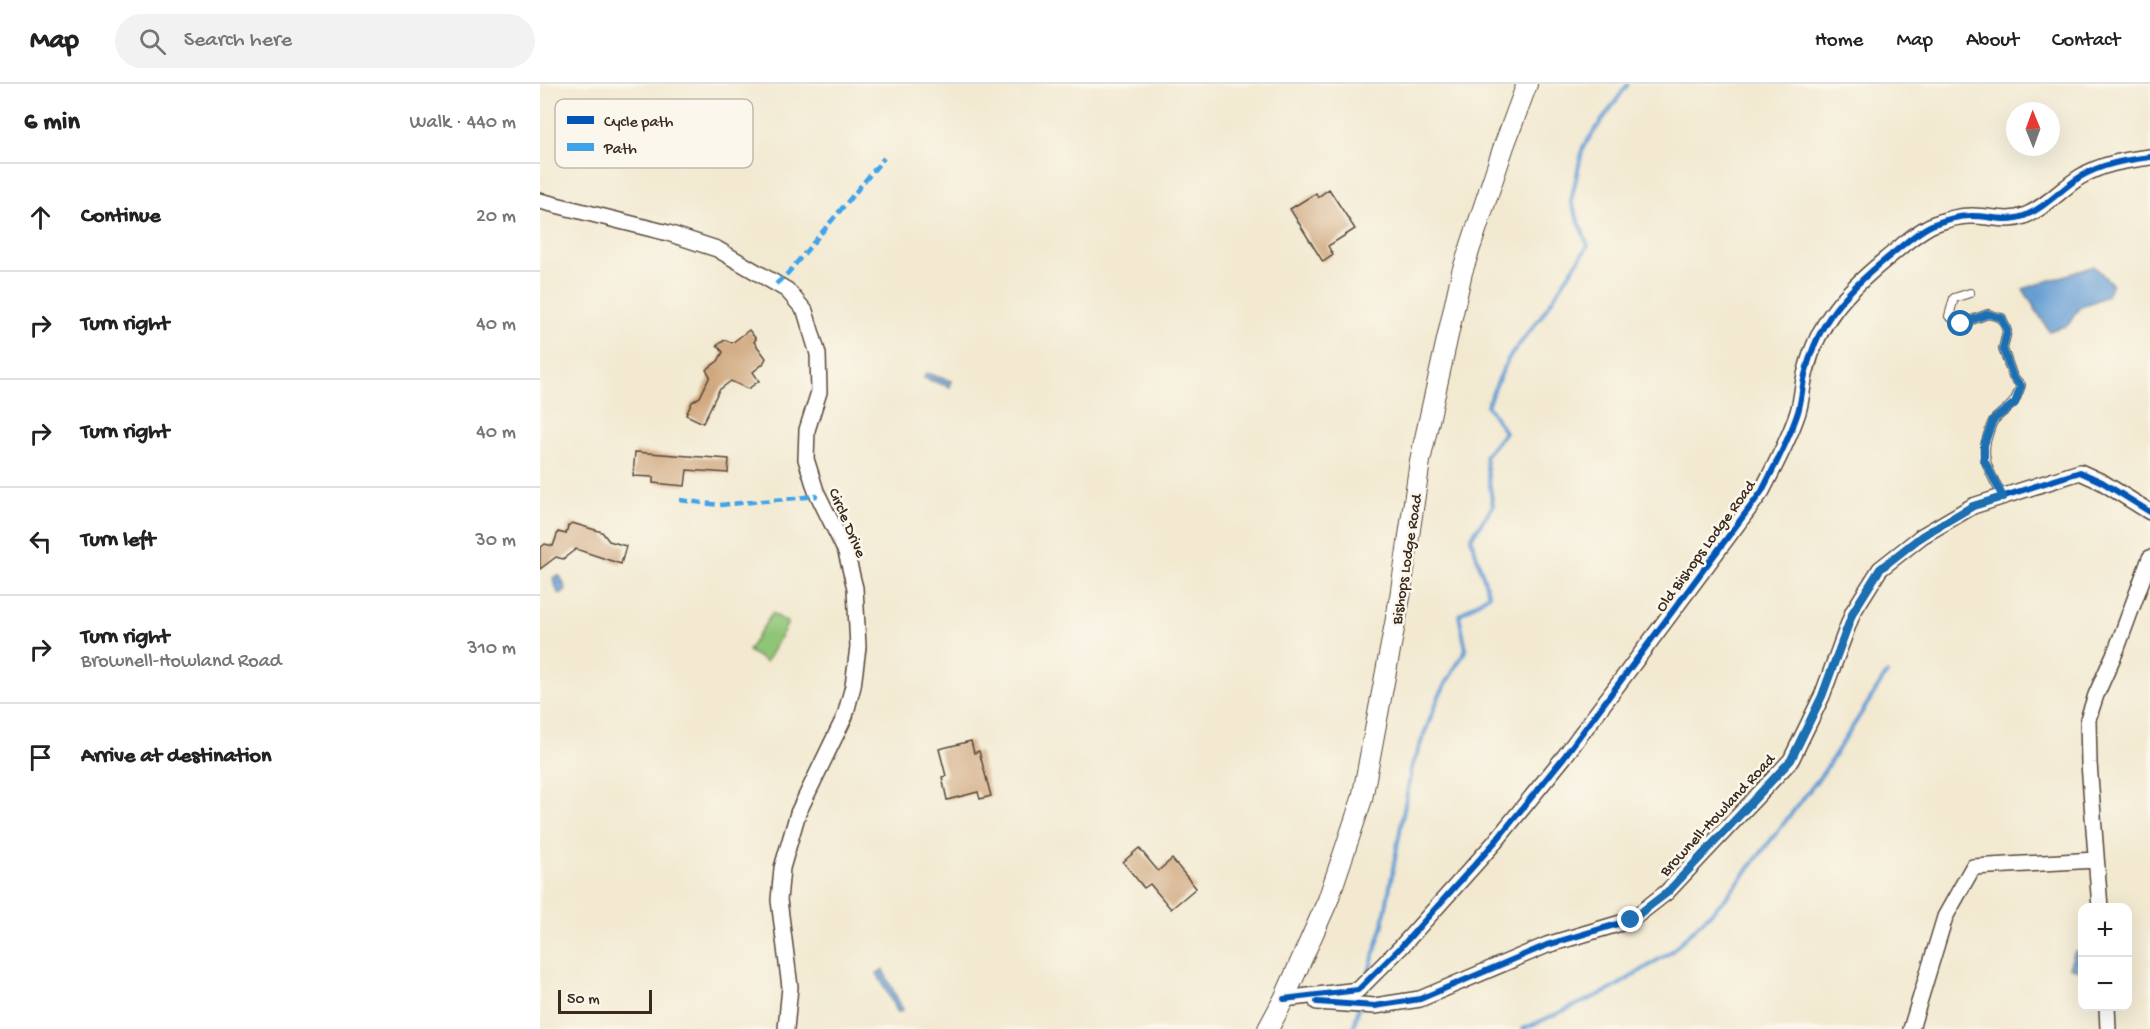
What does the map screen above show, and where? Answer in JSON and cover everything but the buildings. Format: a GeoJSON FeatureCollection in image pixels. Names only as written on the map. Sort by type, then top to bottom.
{"type":"FeatureCollection","features":[{"type":"Feature","properties":{"kind":"street","name":"Bishops Lodge Road"},"geometry":{"type":"LineString","coordinates":[[1268,1029],[1284,999],[1328,900],[1362,799],[1400,597],[1420,461],[1462,272],[1527,84]]}},
{"type":"Feature","properties":{"kind":"street","name":"Old Bishops Lodge Road"},"geometry":{"type":"LineString","coordinates":[[1284,999],[1358,990],[1495,842],[1564,757],[1762,491],[1785,446],[1799,410],[1805,373],[1812,350],[1826,318],[1849,291],[1919,232],[1934,225],[1970,216],[2007,219],[2022,217],[2034,211],[2079,177],[2113,164],[2150,157]]}},
{"type":"Feature","properties":{"kind":"street","name":"Circle Drive"},"geometry":{"type":"LineString","coordinates":[[540,201],[668,233],[717,249],[787,290],[805,311],[818,354],[819,392],[807,430],[806,459],[816,491],[846,552],[855,588],[858,647],[853,686],[844,716],[798,813],[782,868],[779,900],[790,987],[786,1029]]}},
{"type":"Feature","properties":{"kind":"street","name":"Brownell-Howland Road"},"geometry":{"type":"LineString","coordinates":[[1284,999],[1375,1006],[1420,999],[1547,945],[1631,920],[1668,892],[1791,760],[1822,696],[1853,612],[1880,569],[1932,530],[1973,506],[2080,472],[2102,482],[2150,512]]}},
{"type":"Feature","properties":{"kind":"street"},"geometry":{"type":"LineString","coordinates":[[2100,903],[2088,719],[2150,558]]}},
{"type":"Feature","properties":{"kind":"street"},"geometry":{"type":"LineString","coordinates":[[1911,1029],[1945,917],[1973,867],[2096,860]]}},
{"type":"Feature","properties":{"kind":"street"},"geometry":{"type":"LineString","coordinates":[[2107,1011],[2108,1029]]}},
{"type":"Feature","properties":{"kind":"lane"},"geometry":{"type":"LineString","coordinates":[[1970,293],[1954,298],[1949,316],[1961,324],[1988,314],[2002,318],[2007,331],[2003,349],[2013,377],[2021,386],[2015,403],[1993,420],[1984,445],[1984,460],[2003,497]]}},
{"type":"Feature","properties":{"kind":"green space"},"geometry":{"type":"Polygon","coordinates":[[[772,613],[788,623],[766,662],[748,651],[772,613]]]}},
{"type":"Feature","properties":{"kind":"water"},"geometry":{"type":"Polygon","coordinates":[[[2094,266],[2112,284],[2107,296],[2079,308],[2068,325],[2049,331],[2023,289],[2094,266]]]}},
{"type":"Feature","properties":{"kind":"water"},"geometry":{"type":"Polygon","coordinates":[[[926,373],[951,381],[950,387],[924,378],[926,373]]]}},
{"type":"Feature","properties":{"kind":"water"},"geometry":{"type":"Polygon","coordinates":[[[560,576],[566,589],[562,594],[558,593],[553,578],[560,576]]]}},
{"type":"Feature","properties":{"kind":"water"},"geometry":{"type":"Polygon","coordinates":[[[2075,951],[2078,952],[2078,970],[2069,967],[2075,951]]]}},
{"type":"Feature","properties":{"kind":"water"},"geometry":{"type":"Polygon","coordinates":[[[883,970],[903,1010],[898,1013],[877,973],[883,970]]]}},
{"type":"Feature","properties":{"kind":"waterway"},"geometry":{"type":"LineString","coordinates":[[1369,971],[1383,924],[1412,766],[1439,696],[1466,649],[1459,615],[1489,595],[1471,538],[1493,506],[1485,456],[1505,432],[1487,405],[1508,359],[1540,318],[1588,246],[1571,201],[1583,147],[1628,84]]}},
{"type":"Feature","properties":{"kind":"waterway"},"geometry":{"type":"LineString","coordinates":[[1523,1029],[1612,989],[1672,951],[1725,899],[1823,773],[1887,673]]}},
{"type":"Feature","properties":{"kind":"waterway"},"geometry":{"type":"LineString","coordinates":[[1353,1029],[1359,1007]]}},
{"type":"Feature","properties":{"kind":"marked path"},"geometry":{"type":"LineString","coordinates":[[776,284],[788,273],[884,158]]}},
{"type":"Feature","properties":{"kind":"marked path"},"geometry":{"type":"LineString","coordinates":[[680,500],[719,505],[818,496]]}},
{"type":"Feature","properties":{"kind":"cycle path"},"geometry":{"type":"LineString","coordinates":[[1284,999],[1358,990],[1401,947],[1495,842],[1564,757],[1762,491],[1794,422],[1811,353],[1818,337],[1836,308],[1859,283],[1909,240],[1934,224],[1965,216],[2010,219],[2024,216],[2032,213],[2073,182],[2096,169],[2114,163],[2150,157]]}},
{"type":"Feature","properties":{"kind":"cycle path"},"geometry":{"type":"LineString","coordinates":[[1317,1002],[1375,1006],[1420,999],[1547,945],[1631,920],[1667,892],[1791,760],[1822,696],[1853,612],[1880,569],[1922,536],[1973,506],[2080,472],[2102,482],[2150,512]]}},
{"type":"Feature","properties":{"kind":"route"},"geometry":{"type":"LineString","coordinates":[[1631,920],[1668,892],[1791,760],[1822,696],[1853,612],[1880,569],[1922,536],[1973,506],[2003,497],[1984,460],[1984,445],[1993,420],[2015,403],[2021,386],[2013,377],[2003,349],[2007,331],[2002,318],[1988,314],[1961,324]]}}]}
